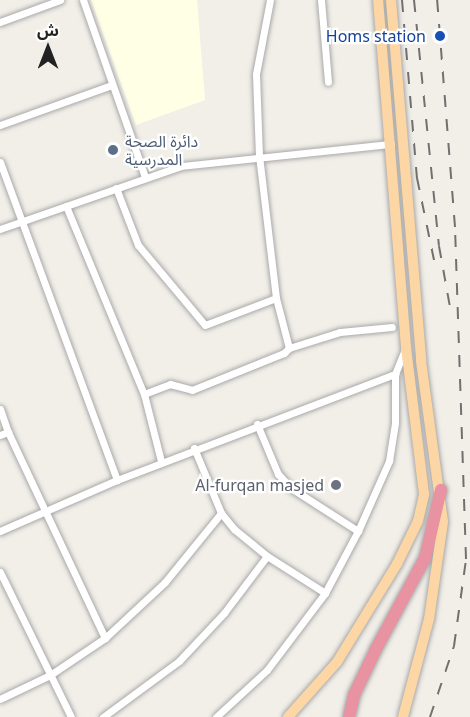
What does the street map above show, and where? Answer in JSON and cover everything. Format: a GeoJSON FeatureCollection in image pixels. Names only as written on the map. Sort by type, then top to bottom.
{"type":"FeatureCollection","features":[{"type":"Feature","properties":{"kind":"highway"},"geometry":{"type":"LineString","coordinates":[[349,717],[367,668],[425,558],[441,490]]}},
{"type":"Feature","properties":{"kind":"main road"},"geometry":{"type":"LineString","coordinates":[[288,717],[338,662],[397,564],[418,521],[424,470],[406,347],[378,0]]}},
{"type":"Feature","properties":{"kind":"main road"},"geometry":{"type":"LineString","coordinates":[[391,0],[421,361],[441,490],[442,522],[429,619],[403,717]]}},
{"type":"Feature","properties":{"kind":"street"},"geometry":{"type":"LineString","coordinates":[[0,22],[60,0]]}},
{"type":"Feature","properties":{"kind":"street"},"geometry":{"type":"LineString","coordinates":[[83,0],[145,177]]}},
{"type":"Feature","properties":{"kind":"street"},"geometry":{"type":"LineString","coordinates":[[270,0],[256,74],[260,156],[276,298],[289,348]]}},
{"type":"Feature","properties":{"kind":"street"},"geometry":{"type":"LineString","coordinates":[[321,0],[327,82]]}},
{"type":"Feature","properties":{"kind":"street"},"geometry":{"type":"LineString","coordinates":[[0,125],[112,85]]}},
{"type":"Feature","properties":{"kind":"street"},"geometry":{"type":"LineString","coordinates":[[0,229],[181,166],[391,144]]}},
{"type":"Feature","properties":{"kind":"street"},"geometry":{"type":"LineString","coordinates":[[0,162],[20,222],[117,480]]}},
{"type":"Feature","properties":{"kind":"street"},"geometry":{"type":"LineString","coordinates":[[116,188],[138,245],[205,325],[276,298]]}},
{"type":"Feature","properties":{"kind":"street"},"geometry":{"type":"LineString","coordinates":[[66,206],[144,394],[161,461]]}},
{"type":"Feature","properties":{"kind":"street"},"geometry":{"type":"LineString","coordinates":[[144,394],[170,384],[192,390],[289,348],[340,332],[392,327]]}},
{"type":"Feature","properties":{"kind":"street"},"geometry":{"type":"LineString","coordinates":[[216,717],[267,670],[325,593],[358,531],[389,461],[395,422],[395,374],[406,347]]}},
{"type":"Feature","properties":{"kind":"street"},"geometry":{"type":"LineString","coordinates":[[0,531],[161,461],[395,374]]}},
{"type":"Feature","properties":{"kind":"street"},"geometry":{"type":"LineString","coordinates":[[0,409],[43,512],[105,638]]}},
{"type":"Feature","properties":{"kind":"street"},"geometry":{"type":"LineString","coordinates":[[257,424],[278,474],[291,488],[358,531]]}},
{"type":"Feature","properties":{"kind":"street"},"geometry":{"type":"LineString","coordinates":[[0,435],[8,432]]}},
{"type":"Feature","properties":{"kind":"street"},"geometry":{"type":"LineString","coordinates":[[194,448],[221,513],[267,556],[325,593]]}},
{"type":"Feature","properties":{"kind":"street"},"geometry":{"type":"LineString","coordinates":[[0,699],[50,675],[105,638],[165,582],[221,513]]}},
{"type":"Feature","properties":{"kind":"street"},"geometry":{"type":"LineString","coordinates":[[103,717],[179,661],[224,613],[267,556]]}},
{"type":"Feature","properties":{"kind":"street"},"geometry":{"type":"LineString","coordinates":[[0,573],[71,717]]}},
{"type":"Feature","properties":{"kind":"shaded area"},"geometry":{"type":"Polygon","coordinates":[[[91,0],[197,0],[205,100],[136,125],[91,0]]]}},
{"type":"Feature","properties":{"kind":"railway"},"geometry":{"type":"LineString","coordinates":[[402,0],[417,178],[436,270]]}},
{"type":"Feature","properties":{"kind":"railway"},"geometry":{"type":"LineString","coordinates":[[414,0],[439,246],[451,313]]}},
{"type":"Feature","properties":{"kind":"railway"},"geometry":{"type":"LineString","coordinates":[[430,717],[454,646],[466,559],[455,227],[437,0]]}},
{"type":"Feature","properties":{"kind":"place","name":"Homs station"},"geometry":{"type":"Point","coordinates":[440,36]}},
{"type":"Feature","properties":{"kind":"place","name":"دائرة الصحة المدرسية"},"geometry":{"type":"Point","coordinates":[113,150]}},
{"type":"Feature","properties":{"kind":"place","name":"Al-furqan masjed"},"geometry":{"type":"Point","coordinates":[336,485]}}]}
